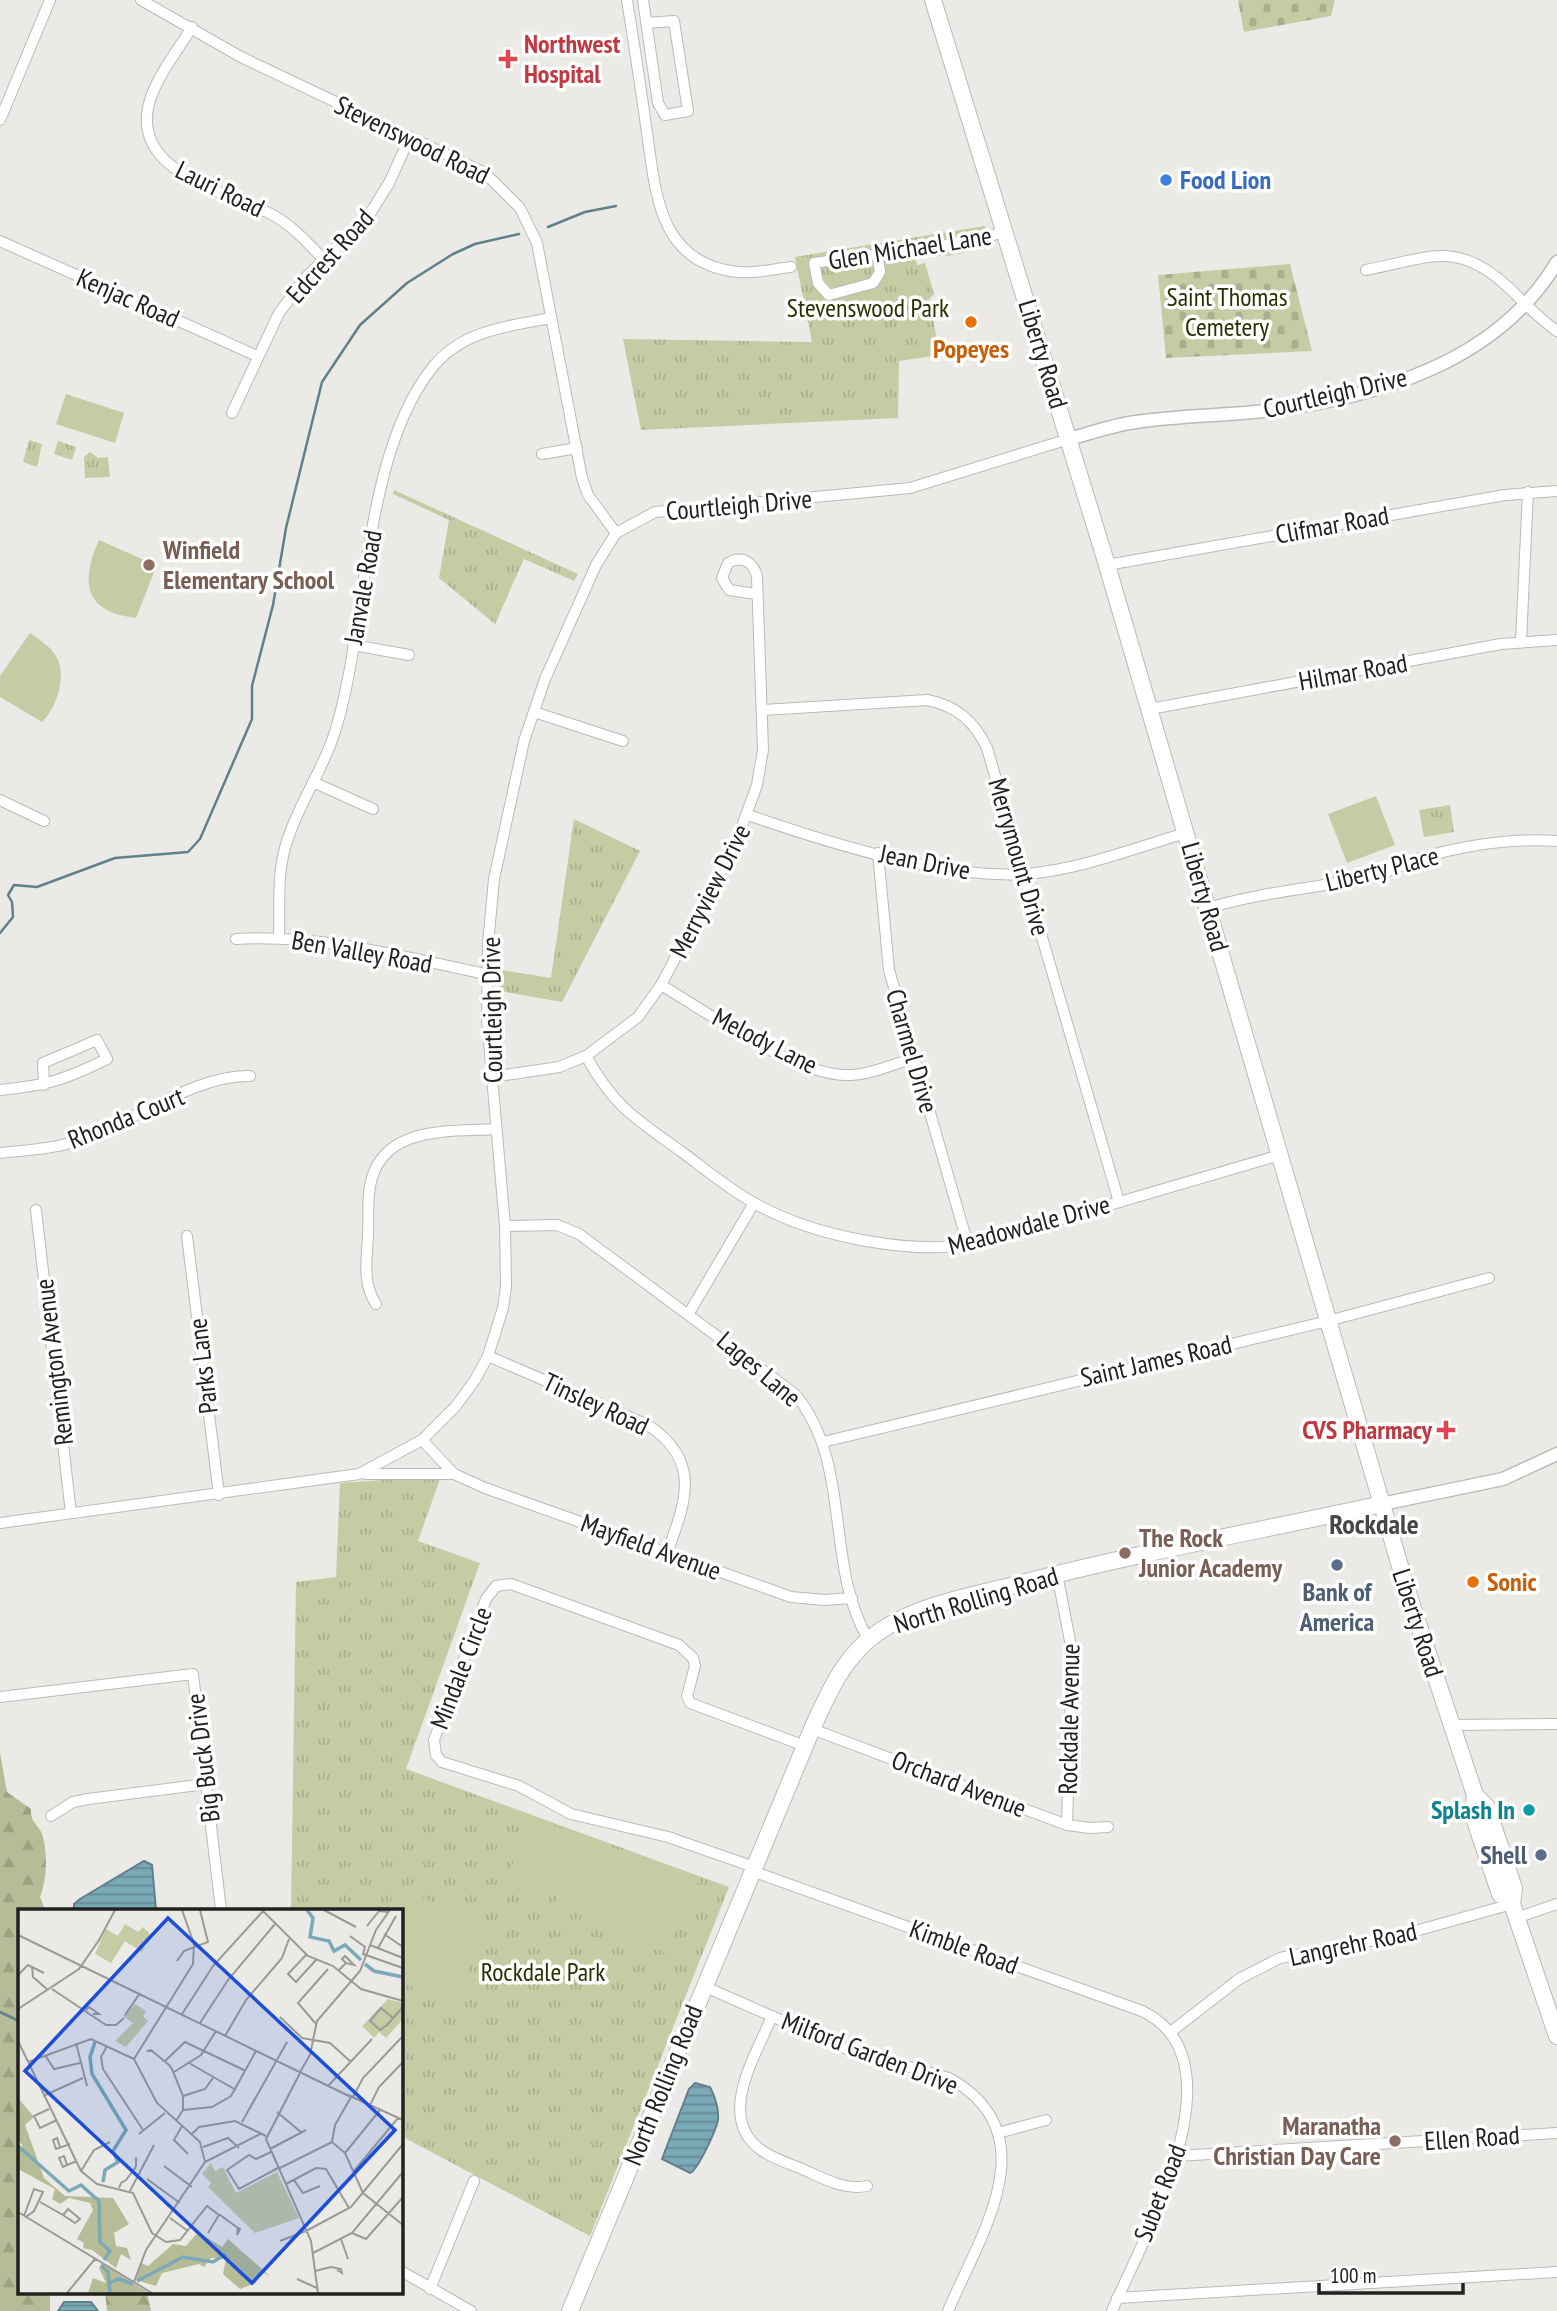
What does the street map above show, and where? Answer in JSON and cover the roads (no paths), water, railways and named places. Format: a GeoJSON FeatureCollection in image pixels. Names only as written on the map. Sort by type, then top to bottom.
{"type":"FeatureCollection","features":[{"type":"Feature","properties":{"kind":"main road","name":"Liberty Road"},"geometry":{"type":"LineString","coordinates":[[933,0],[1150,709],[1382,1504],[1475,1796],[1487,1807],[1514,1888],[1514,1911],[1557,2036]]}},
{"type":"Feature","properties":{"kind":"main road","name":"North Rolling Road"},"geometry":{"type":"LineString","coordinates":[[570,2311],[812,1729],[837,1675],[868,1639],[903,1619],[933,1607],[1057,1574],[1382,1504]]}},
{"type":"Feature","properties":{"kind":"street"},"geometry":{"type":"LineString","coordinates":[[0,120],[50,0]]}},
{"type":"Feature","properties":{"kind":"street","name":"Stevenswood Road"},"geometry":{"type":"LineString","coordinates":[[141,0],[274,74],[485,173],[520,208],[537,243],[588,495],[616,533]]}},
{"type":"Feature","properties":{"kind":"street","name":"Glen Michael Lane"},"geometry":{"type":"LineString","coordinates":[[627,0],[655,193],[667,227],[684,248],[710,265],[740,272],[791,267]]}},
{"type":"Feature","properties":{"kind":"street"},"geometry":{"type":"LineString","coordinates":[[643,0],[646,23],[658,103],[666,115],[688,111],[674,21],[646,23]]}},
{"type":"Feature","properties":{"kind":"street","name":"Lauri Road"},"geometry":{"type":"LineString","coordinates":[[192,27],[151,98],[148,122],[156,149],[176,171],[287,224],[324,260]]}},
{"type":"Feature","properties":{"kind":"street","name":"Edcrest Road"},"geometry":{"type":"LineString","coordinates":[[232,413],[257,356],[285,303],[368,217],[381,198],[410,137]]}},
{"type":"Feature","properties":{"kind":"street","name":"Glen Michael Lane"},"geometry":{"type":"LineString","coordinates":[[877,253],[878,278],[873,283],[829,295],[818,283],[814,263],[877,253],[948,245],[1005,232]]}},
{"type":"Feature","properties":{"kind":"street","name":"Kenjac Road"},"geometry":{"type":"LineString","coordinates":[[0,241],[257,356]]}},
{"type":"Feature","properties":{"kind":"street"},"geometry":{"type":"LineString","coordinates":[[1366,270],[1439,256],[1464,257],[1491,271],[1557,331]]}},
{"type":"Feature","properties":{"kind":"street","name":"Courtleigh Drive"},"geometry":{"type":"LineString","coordinates":[[422,1440],[468,1392],[488,1356],[505,1297],[505,1226],[486,974],[494,880],[505,821],[534,712],[558,646],[596,565],[616,533],[655,512],[910,488],[1133,422],[1296,407],[1407,378],[1433,369],[1485,341],[1527,304],[1557,262]]}},
{"type":"Feature","properties":{"kind":"street","name":"Janvale Road"},"geometry":{"type":"LineString","coordinates":[[279,938],[285,850],[337,727],[386,470],[406,411],[433,367],[460,343],[493,329],[551,318]]}},
{"type":"Feature","properties":{"kind":"street"},"geometry":{"type":"LineString","coordinates":[[542,454],[577,448]]}},
{"type":"Feature","properties":{"kind":"street","name":"Clifmar Road"},"geometry":{"type":"LineString","coordinates":[[1107,565],[1528,492],[1557,491]]}},
{"type":"Feature","properties":{"kind":"street"},"geometry":{"type":"LineString","coordinates":[[1521,641],[1528,492]]}},
{"type":"Feature","properties":{"kind":"street","name":"Merryview Drive"},"geometry":{"type":"LineString","coordinates":[[492,1077],[559,1067],[586,1056],[638,1017],[661,985],[748,815],[763,750],[757,594]]}},
{"type":"Feature","properties":{"kind":"street","name":"Hilmar Road"},"geometry":{"type":"LineString","coordinates":[[1150,709],[1521,641],[1557,640]]}},
{"type":"Feature","properties":{"kind":"street"},"geometry":{"type":"LineString","coordinates":[[353,645],[409,655]]}},
{"type":"Feature","properties":{"kind":"street","name":"Merrymount Drive"},"geometry":{"type":"LineString","coordinates":[[763,710],[927,701],[953,708],[974,724],[987,748],[1119,1202]]}},
{"type":"Feature","properties":{"kind":"street"},"geometry":{"type":"LineString","coordinates":[[534,712],[623,741]]}},
{"type":"Feature","properties":{"kind":"street"},"geometry":{"type":"LineString","coordinates":[[313,782],[373,809]]}},
{"type":"Feature","properties":{"kind":"street"},"geometry":{"type":"LineString","coordinates":[[0,800],[44,821]]}},
{"type":"Feature","properties":{"kind":"street","name":"Jean Drive"},"geometry":{"type":"LineString","coordinates":[[748,815],[878,853],[962,871],[1024,874],[1089,861],[1186,833]]}},
{"type":"Feature","properties":{"kind":"street","name":"Liberty Place"},"geometry":{"type":"LineString","coordinates":[[1208,908],[1235,900],[1373,876],[1424,857],[1484,844],[1530,839],[1557,841]]}},
{"type":"Feature","properties":{"kind":"street","name":"Charmel Drive"},"geometry":{"type":"LineString","coordinates":[[878,853],[886,950],[968,1245]]}},
{"type":"Feature","properties":{"kind":"street","name":"Ben Valley Road"},"geometry":{"type":"LineString","coordinates":[[236,939],[279,938],[337,944],[486,974]]}},
{"type":"Feature","properties":{"kind":"street","name":"Melody Lane"},"geometry":{"type":"LineString","coordinates":[[661,985],[790,1060],[816,1071],[852,1075],[914,1058]]}},
{"type":"Feature","properties":{"kind":"street"},"geometry":{"type":"LineString","coordinates":[[0,1090],[44,1085],[64,1080],[107,1059],[97,1040],[43,1063],[44,1085]]}},
{"type":"Feature","properties":{"kind":"street","name":"Meadowdale Drive"},"geometry":{"type":"LineString","coordinates":[[586,1056],[603,1086],[627,1112],[754,1203],[803,1224],[906,1247],[928,1249],[968,1245],[1280,1155]]}},
{"type":"Feature","properties":{"kind":"street","name":"Rhonda Court"},"geometry":{"type":"LineString","coordinates":[[0,1153],[45,1148],[81,1140],[213,1082],[250,1076]]}},
{"type":"Feature","properties":{"kind":"street"},"geometry":{"type":"LineString","coordinates":[[376,1304],[369,1294],[366,1270],[370,1187],[381,1160],[392,1148],[414,1136],[496,1129]]}},
{"type":"Feature","properties":{"kind":"street"},"geometry":{"type":"LineString","coordinates":[[689,1313],[754,1203]]}},
{"type":"Feature","properties":{"kind":"street","name":"Remington Avenue"},"geometry":{"type":"LineString","coordinates":[[36,1210],[71,1513]]}},
{"type":"Feature","properties":{"kind":"street","name":"Lages Lane"},"geometry":{"type":"LineString","coordinates":[[505,1226],[546,1224],[569,1228],[786,1385],[810,1413],[823,1442],[852,1598],[858,1621],[868,1639]]}},
{"type":"Feature","properties":{"kind":"street","name":"Parks Lane"},"geometry":{"type":"LineString","coordinates":[[187,1236],[219,1495]]}},
{"type":"Feature","properties":{"kind":"street","name":"Saint James Road"},"geometry":{"type":"LineString","coordinates":[[823,1442],[1328,1321],[1489,1278]]}},
{"type":"Feature","properties":{"kind":"street","name":"Tinsley Road"},"geometry":{"type":"LineString","coordinates":[[488,1356],[648,1425],[671,1443],[683,1465],[686,1493],[667,1553]]}},
{"type":"Feature","properties":{"kind":"street","name":"Mayfield Avenue"},"geometry":{"type":"LineString","coordinates":[[359,1474],[422,1440],[454,1474]]}},
{"type":"Feature","properties":{"kind":"street","name":"North Rolling Road"},"geometry":{"type":"LineString","coordinates":[[1382,1504],[1503,1479],[1557,1454]]}},
{"type":"Feature","properties":{"kind":"street","name":"Mayfield Avenue"},"geometry":{"type":"LineString","coordinates":[[0,1523],[359,1474],[454,1474],[791,1597],[825,1601],[852,1598]]}},
{"type":"Feature","properties":{"kind":"street","name":"Rockdale Avenue"},"geometry":{"type":"LineString","coordinates":[[1057,1574],[1072,1651],[1067,1825]]}},
{"type":"Feature","properties":{"kind":"street","name":"Mindale Circle"},"geometry":{"type":"LineString","coordinates":[[753,1869],[667,1837],[571,1814],[519,1786],[442,1762],[436,1755],[434,1740],[486,1599],[496,1586],[511,1584],[679,1645],[693,1658],[695,1666],[687,1696],[690,1703],[805,1746]]}},
{"type":"Feature","properties":{"kind":"street","name":"Big Buck Drive"},"geometry":{"type":"LineString","coordinates":[[0,1696],[192,1674],[221,1909]]}},
{"type":"Feature","properties":{"kind":"street"},"geometry":{"type":"LineString","coordinates":[[1451,1725],[1557,1724]]}},
{"type":"Feature","properties":{"kind":"street","name":"Orchard Avenue"},"geometry":{"type":"LineString","coordinates":[[812,1729],[1067,1825],[1090,1828],[1108,1826]]}},
{"type":"Feature","properties":{"kind":"street"},"geometry":{"type":"LineString","coordinates":[[51,1816],[73,1802],[88,1798],[206,1784]]}},
{"type":"Feature","properties":{"kind":"street","name":"Kimble Road"},"geometry":{"type":"LineString","coordinates":[[753,1869],[1142,2011],[1172,2031]]}},
{"type":"Feature","properties":{"kind":"street","name":"Langrehr Road"},"geometry":{"type":"LineString","coordinates":[[1172,2031],[1238,1979],[1280,1958],[1557,1904]]}},
{"type":"Feature","properties":{"kind":"street","name":"Milford Garden Drive"},"geometry":{"type":"LineString","coordinates":[[704,1986],[849,2050],[949,2078],[962,2085],[983,2105],[999,2133],[1003,2158],[1001,2183],[948,2311]]}},
{"type":"Feature","properties":{"kind":"street"},"geometry":{"type":"LineString","coordinates":[[772,2016],[740,2098],[741,2120],[746,2133],[752,2142],[773,2157],[834,2183],[857,2188],[867,2186]]}},
{"type":"Feature","properties":{"kind":"street","name":"Subet Road"},"geometry":{"type":"LineString","coordinates":[[1112,2311],[1177,2156],[1184,2129],[1187,2082],[1182,2051],[1172,2031]]}},
{"type":"Feature","properties":{"kind":"street"},"geometry":{"type":"LineString","coordinates":[[999,2133],[1046,2120]]}},
{"type":"Feature","properties":{"kind":"street","name":"Ellen Road"},"geometry":{"type":"LineString","coordinates":[[1177,2156],[1557,2133]]}},
{"type":"Feature","properties":{"kind":"street"},"geometry":{"type":"LineString","coordinates":[[430,2289],[474,2181]]}},
{"type":"Feature","properties":{"kind":"street"},"geometry":{"type":"LineString","coordinates":[[402,2272],[471,2311]]}},
{"type":"Feature","properties":{"kind":"street"},"geometry":{"type":"LineString","coordinates":[[1117,2298],[1557,2272]]}},
{"type":"Feature","properties":{"kind":"water"},"geometry":{"type":"Polygon","coordinates":[[[144,1861],[152,1865],[156,1909],[74,1909],[74,1904],[144,1861]]]}},
{"type":"Feature","properties":{"kind":"water"},"geometry":{"type":"Polygon","coordinates":[[[695,2083],[710,2087],[718,2120],[702,2158],[690,2173],[662,2159],[689,2089],[695,2083]]]}},
{"type":"Feature","properties":{"kind":"water"},"geometry":{"type":"Polygon","coordinates":[[[64,2302],[91,2302],[98,2311],[58,2311],[64,2302]]]}},
{"type":"Feature","properties":{"kind":"waterway"},"geometry":{"type":"LineString","coordinates":[[548,227],[585,212],[616,206]]}},
{"type":"Feature","properties":{"kind":"waterway"},"geometry":{"type":"LineString","coordinates":[[0,933],[13,917],[12,902],[8,895],[14,885],[37,887],[115,858],[188,852],[200,839],[252,719],[252,686],[273,605],[286,528],[322,382],[360,325],[407,283],[453,254],[475,244],[519,234]]}},
{"type":"Feature","properties":{"kind":"waterway"},"geometry":{"type":"LineString","coordinates":[[0,2012],[18,2021]]}},
{"type":"Feature","properties":{"kind":"place","name":"Northwest Hospital"},"geometry":{"type":"Point","coordinates":[508,59]}},
{"type":"Feature","properties":{"kind":"place","name":"Food Lion"},"geometry":{"type":"Point","coordinates":[1166,180]}},
{"type":"Feature","properties":{"kind":"place","name":"Popeyes"},"geometry":{"type":"Point","coordinates":[971,322]}},
{"type":"Feature","properties":{"kind":"place","name":"Winfield Elementary School"},"geometry":{"type":"Point","coordinates":[149,565]}},
{"type":"Feature","properties":{"kind":"place","name":"CVS Pharmacy"},"geometry":{"type":"Point","coordinates":[1446,1430]}},
{"type":"Feature","properties":{"kind":"place","name":"The Rock Junior Academy"},"geometry":{"type":"Point","coordinates":[1125,1553]}},
{"type":"Feature","properties":{"kind":"place","name":"Bank of America"},"geometry":{"type":"Point","coordinates":[1337,1565]}},
{"type":"Feature","properties":{"kind":"place","name":"Sonic"},"geometry":{"type":"Point","coordinates":[1473,1582]}},
{"type":"Feature","properties":{"kind":"place","name":"Splash In"},"geometry":{"type":"Point","coordinates":[1529,1810]}},
{"type":"Feature","properties":{"kind":"place","name":"Shell"},"geometry":{"type":"Point","coordinates":[1541,1855]}},
{"type":"Feature","properties":{"kind":"place","name":"Maranatha Christian Day Care"},"geometry":{"type":"Point","coordinates":[1395,2141]}},
{"type":"Feature","properties":{"kind":"district","name":"Rockdale"},"geometry":{"type":"Point","coordinates":[1374,1524]}},
{"type":"Feature","properties":{"kind":"park label","name":"Stevenswood Park"},"geometry":{"type":"Point","coordinates":[868,308]}},
{"type":"Feature","properties":{"kind":"park label","name":"Saint Thomas Cemetery"},"geometry":{"type":"Point","coordinates":[1227,312]}},
{"type":"Feature","properties":{"kind":"park label","name":"Rockdale Park"},"geometry":{"type":"Point","coordinates":[543,1972]}}]}
